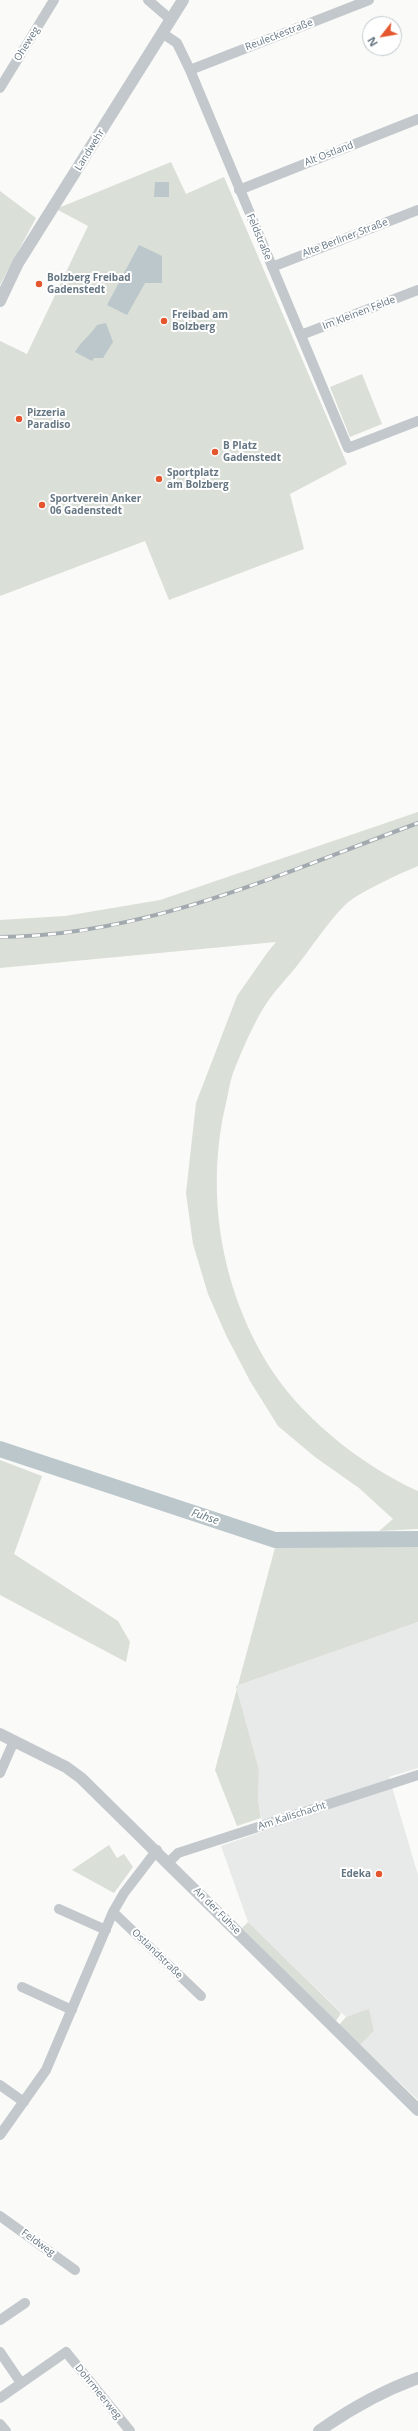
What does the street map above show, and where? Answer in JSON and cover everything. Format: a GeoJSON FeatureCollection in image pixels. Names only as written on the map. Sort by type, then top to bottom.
{"type":"FeatureCollection","features":[{"type":"Feature","properties":{"kind":"street","name":"Oheweg"},"geometry":{"type":"LineString","coordinates":[[0,88],[54,0]]}},
{"type":"Feature","properties":{"kind":"street"},"geometry":{"type":"LineString","coordinates":[[148,0],[170,19]]}},
{"type":"Feature","properties":{"kind":"street","name":"Landwehr"},"geometry":{"type":"LineString","coordinates":[[0,301],[18,263],[183,0]]}},
{"type":"Feature","properties":{"kind":"street","name":"Reuleckestraße"},"geometry":{"type":"LineString","coordinates":[[190,70],[369,0]]}},
{"type":"Feature","properties":{"kind":"street","name":"Feldstraße"},"geometry":{"type":"LineString","coordinates":[[162,33],[177,43],[190,70],[348,448],[418,421]]}},
{"type":"Feature","properties":{"kind":"street","name":"Alt Ostland"},"geometry":{"type":"LineString","coordinates":[[239,190],[418,119]]}},
{"type":"Feature","properties":{"kind":"street","name":"Alte Berliner Straße"},"geometry":{"type":"LineString","coordinates":[[272,267],[418,210]]}},
{"type":"Feature","properties":{"kind":"street","name":"Im Kleinen Felde"},"geometry":{"type":"LineString","coordinates":[[301,335],[418,290]]}},
{"type":"Feature","properties":{"kind":"street","name":"An der Fuhse"},"geometry":{"type":"LineString","coordinates":[[0,1734],[66,1768],[81,1778],[157,1850],[418,2110]]}},
{"type":"Feature","properties":{"kind":"street"},"geometry":{"type":"LineString","coordinates":[[0,1773],[14,1741]]}},
{"type":"Feature","properties":{"kind":"street","name":"Am Kalischacht"},"geometry":{"type":"LineString","coordinates":[[169,1862],[178,1853],[418,1775]]}},
{"type":"Feature","properties":{"kind":"street"},"geometry":{"type":"LineString","coordinates":[[0,2135],[46,2070],[113,1912],[124,1893],[157,1850]]}},
{"type":"Feature","properties":{"kind":"street"},"geometry":{"type":"LineString","coordinates":[[59,1909],[106,1930]]}},
{"type":"Feature","properties":{"kind":"street","name":"Ostlandstraße"},"geometry":{"type":"LineString","coordinates":[[113,1912],[201,1996]]}},
{"type":"Feature","properties":{"kind":"street"},"geometry":{"type":"LineString","coordinates":[[22,1987],[72,2010]]}},
{"type":"Feature","properties":{"kind":"street"},"geometry":{"type":"LineString","coordinates":[[0,2085],[24,2102]]}},
{"type":"Feature","properties":{"kind":"street","name":"Feldweg"},"geometry":{"type":"LineString","coordinates":[[0,2216],[75,2270]]}},
{"type":"Feature","properties":{"kind":"street"},"geometry":{"type":"LineString","coordinates":[[0,2320],[25,2303]]}},
{"type":"Feature","properties":{"kind":"street"},"geometry":{"type":"LineString","coordinates":[[0,2352],[21,2383],[0,2398]]}},
{"type":"Feature","properties":{"kind":"street","name":"Dohrmeerweg"},"geometry":{"type":"LineString","coordinates":[[21,2383],[66,2352],[130,2431]]}},
{"type":"Feature","properties":{"kind":"street"},"geometry":{"type":"LineString","coordinates":[[319,2431],[365,2402],[395,2386],[418,2378]]}},
{"type":"Feature","properties":{"kind":"street"},"geometry":{"type":"LineString","coordinates":[[0,2424],[6,2431]]}},
{"type":"Feature","properties":{"kind":"shaded area"},"geometry":{"type":"Polygon","coordinates":[[[171,162],[186,194],[224,177],[347,464],[290,494],[304,549],[169,600],[145,541],[0,596],[0,341],[27,354],[88,226],[56,209],[171,162]]]}},
{"type":"Feature","properties":{"kind":"shaded area"},"geometry":{"type":"Polygon","coordinates":[[[155,182],[169,182],[169,197],[154,197],[155,182]]]}},
{"type":"Feature","properties":{"kind":"shaded area"},"geometry":{"type":"Polygon","coordinates":[[[0,191],[36,218],[0,285],[0,191]]]}},
{"type":"Feature","properties":{"kind":"shaded area"},"geometry":{"type":"Polygon","coordinates":[[[139,245],[162,256],[162,283],[145,283],[127,315],[107,305],[139,245]]]}},
{"type":"Feature","properties":{"kind":"shaded area"},"geometry":{"type":"Polygon","coordinates":[[[106,323],[113,342],[103,358],[94,358],[92,361],[75,352],[97,325],[106,323]]]}},
{"type":"Feature","properties":{"kind":"shaded area"},"geometry":{"type":"Polygon","coordinates":[[[362,374],[382,424],[350,437],[330,387],[362,374]]]}},
{"type":"Feature","properties":{"kind":"shaded area"},"geometry":{"type":"Polygon","coordinates":[[[418,812],[418,866],[369,889],[345,905],[332,919],[275,992],[260,1014],[233,1072],[220,1138],[217,1173],[218,1209],[222,1244],[230,1278],[242,1312],[257,1344],[275,1375],[288,1393],[304,1410],[339,1442],[378,1470],[418,1491],[418,1529],[379,1531],[393,1519],[359,1488],[315,1457],[278,1426],[250,1381],[226,1335],[208,1294],[193,1244],[186,1193],[196,1103],[237,996],[276,942],[0,968],[0,920],[65,916],[160,900],[418,812]]]}},
{"type":"Feature","properties":{"kind":"shaded area"},"geometry":{"type":"Polygon","coordinates":[[[0,1460],[42,1476],[14,1554],[118,1621],[130,1642],[126,1662],[0,1595],[0,1460]]]}},
{"type":"Feature","properties":{"kind":"shaded area"},"geometry":{"type":"Polygon","coordinates":[[[418,1543],[418,1622],[238,1685],[276,1544],[418,1543]]]}},
{"type":"Feature","properties":{"kind":"shaded area"},"geometry":{"type":"Polygon","coordinates":[[[418,1622],[418,1768],[389,1777],[418,1875],[418,2100],[360,2045],[374,2031],[369,2010],[346,2017],[248,1922],[221,1846],[264,1831],[258,1800],[259,1770],[236,1686],[418,1622]]]}},
{"type":"Feature","properties":{"kind":"shaded area"},"geometry":{"type":"Polygon","coordinates":[[[237,1689],[259,1770],[258,1800],[261,1818],[237,1826],[215,1770],[237,1689]]]}},
{"type":"Feature","properties":{"kind":"shaded area"},"geometry":{"type":"Polygon","coordinates":[[[109,1845],[117,1858],[124,1854],[133,1867],[114,1893],[72,1870],[109,1845]]]}},
{"type":"Feature","properties":{"kind":"shaded area"},"geometry":{"type":"Polygon","coordinates":[[[248,1922],[341,2013],[336,2021],[242,1928],[248,1922]]]}},
{"type":"Feature","properties":{"kind":"shaded area"},"geometry":{"type":"Polygon","coordinates":[[[369,2009],[374,2031],[360,2045],[339,2025],[346,2017],[369,2009]]]}},
{"type":"Feature","properties":{"kind":"waterway","name":"Fuhse"},"geometry":{"type":"LineString","coordinates":[[0,1449],[275,1540],[418,1539]]}},
{"type":"Feature","properties":{"kind":"railway"},"geometry":{"type":"LineString","coordinates":[[0,937],[55,934],[108,926],[161,914],[265,881],[418,823]]}},
{"type":"Feature","properties":{"kind":"place","name":"Bolzberg Freibad Gadenstedt"},"geometry":{"type":"Point","coordinates":[39,284]}},
{"type":"Feature","properties":{"kind":"place","name":"Freibad am Bolzberg"},"geometry":{"type":"Point","coordinates":[164,321]}},
{"type":"Feature","properties":{"kind":"place","name":"Pizzeria Paradiso"},"geometry":{"type":"Point","coordinates":[19,419]}},
{"type":"Feature","properties":{"kind":"place","name":"B Platz Gadenstedt"},"geometry":{"type":"Point","coordinates":[215,452]}},
{"type":"Feature","properties":{"kind":"place","name":"Sportplatz am Bolzberg"},"geometry":{"type":"Point","coordinates":[159,479]}},
{"type":"Feature","properties":{"kind":"place","name":"Sportverein Anker 06 Gadenstedt"},"geometry":{"type":"Point","coordinates":[42,505]}},
{"type":"Feature","properties":{"kind":"place","name":"Edeka"},"geometry":{"type":"Point","coordinates":[379,1874]}}]}
